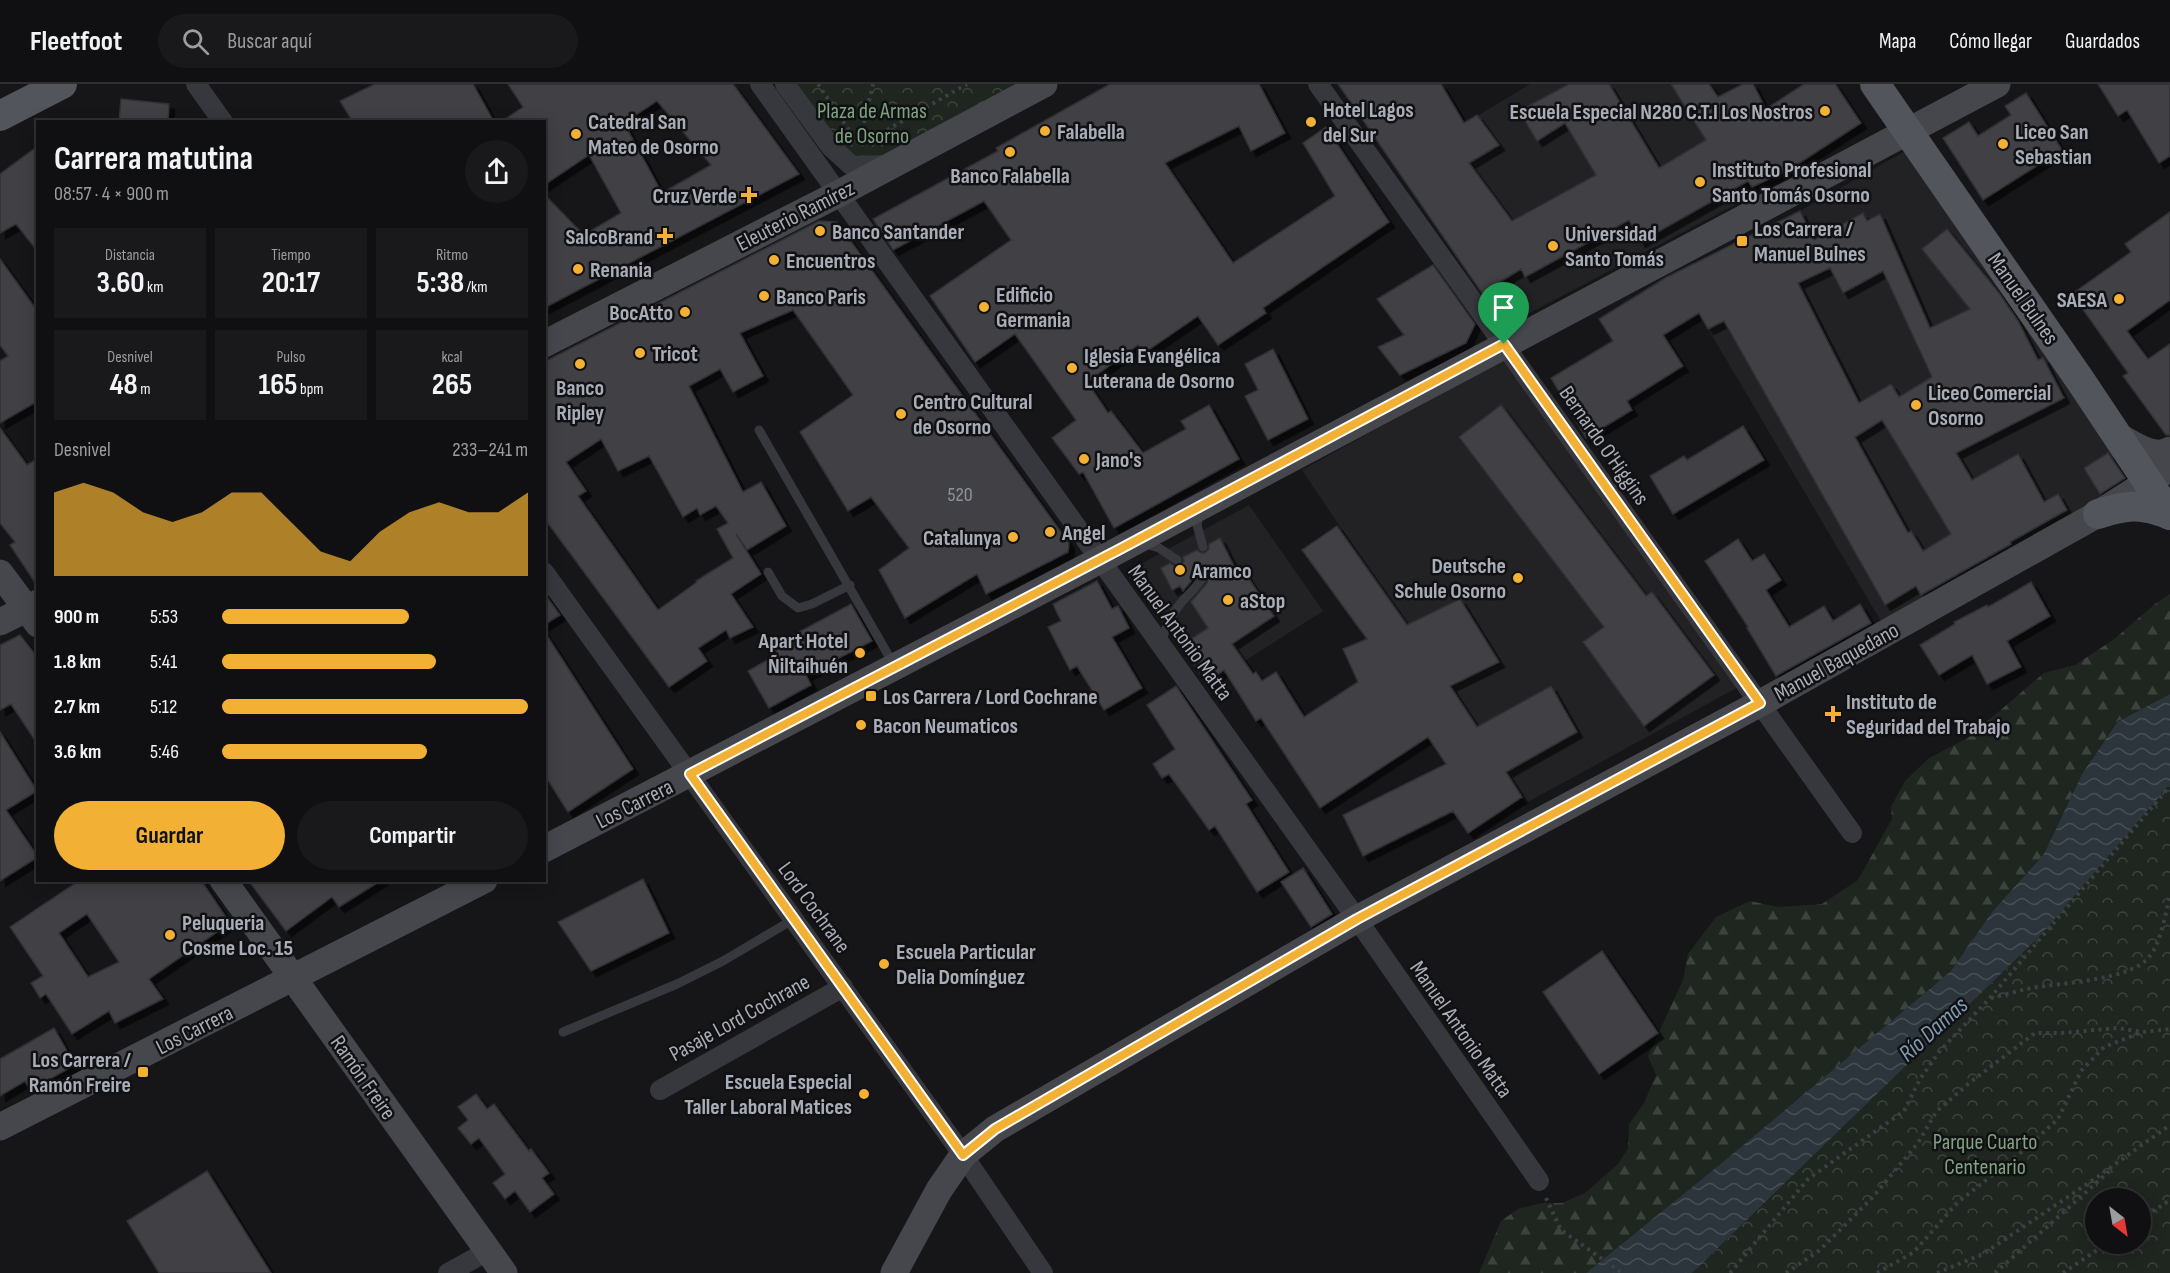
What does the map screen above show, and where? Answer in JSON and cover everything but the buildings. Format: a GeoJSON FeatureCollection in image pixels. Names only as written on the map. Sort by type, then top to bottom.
{"type":"FeatureCollection","features":[{"type":"Feature","properties":{"kind":"main road"},"geometry":{"type":"LineString","coordinates":[[0,116],[62,84]]}},
{"type":"Feature","properties":{"kind":"main road","name":"Eleuterio Ramírez"},"geometry":{"type":"LineString","coordinates":[[546,343],[838,194],[1044,84]]}},
{"type":"Feature","properties":{"kind":"main road","name":"Manuel Bulnes"},"geometry":{"type":"LineString","coordinates":[[1875,84],[2118,436],[2159,476],[2170,515]]}},
{"type":"Feature","properties":{"kind":"main road","name":"Los Carrera"},"geometry":{"type":"LineString","coordinates":[[546,848],[1100,560],[1996,84]]}},
{"type":"Feature","properties":{"kind":"main road"},"geometry":{"type":"LineString","coordinates":[[2118,436],[2154,453],[2164,453],[2170,450]]}},
{"type":"Feature","properties":{"kind":"main road","name":"Manuel Baquedano"},"geometry":{"type":"LineString","coordinates":[[894,1273],[939,1190],[963,1155],[995,1129],[1357,919],[1760,703],[2097,514],[2159,476]]}},
{"type":"Feature","properties":{"kind":"main road"},"geometry":{"type":"LineString","coordinates":[[2097,514],[2134,506],[2148,507],[2170,515]]}},
{"type":"Feature","properties":{"kind":"main road"},"geometry":{"type":"LineString","coordinates":[[0,573],[34,612],[0,622]]}},
{"type":"Feature","properties":{"kind":"main road","name":"Ramón Freire"},"geometry":{"type":"LineString","coordinates":[[224,882],[504,1273]]}},
{"type":"Feature","properties":{"kind":"main road","name":"Los Carrera"},"geometry":{"type":"LineString","coordinates":[[0,1127],[479,882]]}},
{"type":"Feature","properties":{"kind":"street"},"geometry":{"type":"LineString","coordinates":[[196,84],[222,120]]}},
{"type":"Feature","properties":{"kind":"street","name":"Manuel Antonio Matta"},"geometry":{"type":"LineString","coordinates":[[760,84],[1357,919],[1539,1181]]}},
{"type":"Feature","properties":{"kind":"street"},"geometry":{"type":"LineString","coordinates":[[785,84],[831,147],[852,166],[892,165]]}},
{"type":"Feature","properties":{"kind":"street","name":"Bernardo O'Higgins"},"geometry":{"type":"LineString","coordinates":[[1318,84],[1852,833]]}},
{"type":"Feature","properties":{"kind":"street","name":"Lord Cochrane"},"geometry":{"type":"LineString","coordinates":[[546,575],[963,1155],[1043,1273]]}},
{"type":"Feature","properties":{"kind":"street","name":"Pasaje Lord Cochrane"},"geometry":{"type":"LineString","coordinates":[[660,1090],[843,987]]}},
{"type":"Feature","properties":{"kind":"street"},"geometry":{"type":"LineString","coordinates":[[448,1273],[488,1251]]}},
{"type":"Feature","properties":{"kind":"lane"},"geometry":{"type":"LineString","coordinates":[[759,430],[895,667]]}},
{"type":"Feature","properties":{"kind":"lane"},"geometry":{"type":"LineString","coordinates":[[1202,506],[1197,525],[1203,547]]}},
{"type":"Feature","properties":{"kind":"lane"},"geometry":{"type":"LineString","coordinates":[[1135,541],[1159,548],[1177,560]]}},
{"type":"Feature","properties":{"kind":"lane"},"geometry":{"type":"LineString","coordinates":[[768,572],[782,596],[798,608],[812,604],[850,585]]}},
{"type":"Feature","properties":{"kind":"lane"},"geometry":{"type":"LineString","coordinates":[[1160,645],[1172,615],[1204,575]]}},
{"type":"Feature","properties":{"kind":"lane"},"geometry":{"type":"LineString","coordinates":[[564,1032],[676,984],[723,961],[794,919]]}},
{"type":"Feature","properties":{"kind":"path"},"geometry":{"type":"LineString","coordinates":[[818,84],[859,146]]}},
{"type":"Feature","properties":{"kind":"path"},"geometry":{"type":"LineString","coordinates":[[852,166],[859,146],[873,84]]}},
{"type":"Feature","properties":{"kind":"path"},"geometry":{"type":"LineString","coordinates":[[859,146],[966,84]]}},
{"type":"Feature","properties":{"kind":"path"},"geometry":{"type":"LineString","coordinates":[[1730,1273],[1808,1179],[1904,1111],[1920,1079],[1939,1052],[1989,999],[2170,786]]}},
{"type":"Feature","properties":{"kind":"path"},"geometry":{"type":"LineString","coordinates":[[1989,999],[2028,989],[2108,978],[2129,971],[2149,958],[2160,933],[2170,897]]}},
{"type":"Feature","properties":{"kind":"path"},"geometry":{"type":"LineString","coordinates":[[1786,1273],[1820,1250],[1872,1198],[1918,1143],[1936,1113],[1968,1084],[2035,1033],[2117,1028],[2143,1032]]}},
{"type":"Feature","properties":{"kind":"path"},"geometry":{"type":"LineString","coordinates":[[1877,1273],[1914,1252],[1957,1203],[2024,1150],[2058,1119],[2081,1071],[2104,1047],[2143,1032],[2170,1029]]}},
{"type":"Feature","properties":{"kind":"path"},"geometry":{"type":"LineString","coordinates":[[1937,1273],[1983,1254],[2094,1180],[2170,1125]]}},
{"type":"Feature","properties":{"kind":"path"},"geometry":{"type":"LineString","coordinates":[[1995,1273],[2135,1149]]}},
{"type":"Feature","properties":{"kind":"path"},"geometry":{"type":"LineString","coordinates":[[1539,1181],[1561,1230],[1622,1273]]}},
{"type":"Feature","properties":{"kind":"path"},"geometry":{"type":"LineString","coordinates":[[2151,1213],[2170,1200]]}},
{"type":"Feature","properties":{"kind":"path"},"geometry":{"type":"LineString","coordinates":[[2063,1273],[2091,1254]]}},
{"type":"Feature","properties":{"kind":"shaded area","name":"Universidad Santo Tomás"},"geometry":{"type":"Polygon","coordinates":[[[1530,84],[1671,84],[1744,200],[1505,326],[1395,166],[1530,84]]]}},
{"type":"Feature","properties":{"kind":"shaded area","name":"Liceo Comercial Osorno"},"geometry":{"type":"Polygon","coordinates":[[[1907,150],[2131,482],[1882,623],[1675,273],[1800,211],[1907,150]]]}},
{"type":"Feature","properties":{"kind":"shaded area","name":"Deutsche Schule Osorno"},"geometry":{"type":"Polygon","coordinates":[[[1502,360],[1740,686],[1526,803],[1302,470],[1502,360]]]}},
{"type":"Feature","properties":{"kind":"shaded area"},"geometry":{"type":"Polygon","coordinates":[[[1249,505],[1323,611],[1207,685],[1126,572],[1249,505]]]}},
{"type":"Feature","properties":{"kind":"green space","name":"Plaza de Armas de Osorno"},"geometry":{"type":"Polygon","coordinates":[[[796,84],[1025,84],[885,162],[854,158],[840,146],[796,84]]]}},
{"type":"Feature","properties":{"kind":"green space"},"geometry":{"type":"Polygon","coordinates":[[[2170,594],[2170,694],[2116,722],[2082,774],[2044,854],[1992,912],[1950,972],[1586,1273],[1479,1273],[1501,1221],[1518,1209],[1542,1203],[1562,1203],[1585,1193],[1618,1164],[1628,1148],[1629,1124],[1644,1103],[1656,1075],[1648,1056],[1683,980],[1688,954],[1716,917],[1750,901],[1778,907],[1822,904],[1858,880],[1892,819],[1891,807],[1905,781],[1929,758],[1968,738],[2044,673],[2075,665],[2113,640],[2170,594]]]}},
{"type":"Feature","properties":{"kind":"green space","name":"Parque Cuarto Centenario"},"geometry":{"type":"Polygon","coordinates":[[[2170,784],[2170,1273],[1692,1273],[2040,936],[2170,784]]]}},
{"type":"Feature","properties":{"kind":"water","name":"Río Damas"},"geometry":{"type":"Polygon","coordinates":[[[2170,694],[2170,784],[2040,936],[1692,1273],[1586,1273],[1950,972],[1992,912],[2044,854],[2082,774],[2117,722],[2170,694]]]}},
{"type":"Feature","properties":{"kind":"place","name":"Escuela Especial N280 C.T.I Los Nostros"},"geometry":{"type":"Point","coordinates":[1825,111]}},
{"type":"Feature","properties":{"kind":"place","name":"Hotel Lagos del Sur"},"geometry":{"type":"Point","coordinates":[1311,122]}},
{"type":"Feature","properties":{"kind":"place","name":"Falabella"},"geometry":{"type":"Point","coordinates":[1045,131]}},
{"type":"Feature","properties":{"kind":"place","name":"Catedral San Mateo de Osorno"},"geometry":{"type":"Point","coordinates":[576,134]}},
{"type":"Feature","properties":{"kind":"place","name":"Liceo San Sebastian"},"geometry":{"type":"Point","coordinates":[2003,144]}},
{"type":"Feature","properties":{"kind":"place","name":"Banco Falabella"},"geometry":{"type":"Point","coordinates":[1010,152]}},
{"type":"Feature","properties":{"kind":"place","name":"Instituto Profesional Santo Tomás Osorno"},"geometry":{"type":"Point","coordinates":[1700,182]}},
{"type":"Feature","properties":{"kind":"place","name":"Cruz Verde"},"geometry":{"type":"Point","coordinates":[749,195]}},
{"type":"Feature","properties":{"kind":"place","name":"Banco Santander"},"geometry":{"type":"Point","coordinates":[820,231]}},
{"type":"Feature","properties":{"kind":"place","name":"SalcoBrand"},"geometry":{"type":"Point","coordinates":[665,236]}},
{"type":"Feature","properties":{"kind":"place","name":"Los Carrera / Manuel Bulnes"},"geometry":{"type":"Point","coordinates":[1742,241]}},
{"type":"Feature","properties":{"kind":"place","name":"Universidad Santo Tomás"},"geometry":{"type":"Point","coordinates":[1553,246]}},
{"type":"Feature","properties":{"kind":"place","name":"Encuentros"},"geometry":{"type":"Point","coordinates":[774,260]}},
{"type":"Feature","properties":{"kind":"place","name":"Renania"},"geometry":{"type":"Point","coordinates":[578,269]}},
{"type":"Feature","properties":{"kind":"place","name":"Banco Paris"},"geometry":{"type":"Point","coordinates":[764,296]}},
{"type":"Feature","properties":{"kind":"place","name":"SAESA"},"geometry":{"type":"Point","coordinates":[2119,299]}},
{"type":"Feature","properties":{"kind":"place","name":"Edificio Germania"},"geometry":{"type":"Point","coordinates":[984,307]}},
{"type":"Feature","properties":{"kind":"place","name":"BocAtto"},"geometry":{"type":"Point","coordinates":[685,312]}},
{"type":"Feature","properties":{"kind":"place","name":"Tricot"},"geometry":{"type":"Point","coordinates":[640,353]}},
{"type":"Feature","properties":{"kind":"place","name":"Banco Ripley"},"geometry":{"type":"Point","coordinates":[580,364]}},
{"type":"Feature","properties":{"kind":"place","name":"Iglesia Evangélica Luterana de Osorno"},"geometry":{"type":"Point","coordinates":[1072,368]}},
{"type":"Feature","properties":{"kind":"place","name":"Liceo Comercial Osorno"},"geometry":{"type":"Point","coordinates":[1916,405]}},
{"type":"Feature","properties":{"kind":"place","name":"Centro Cultural de Osorno"},"geometry":{"type":"Point","coordinates":[901,414]}},
{"type":"Feature","properties":{"kind":"place","name":"Jano's"},"geometry":{"type":"Point","coordinates":[1084,459]}},
{"type":"Feature","properties":{"kind":"place","name":"Angel"},"geometry":{"type":"Point","coordinates":[1050,532]}},
{"type":"Feature","properties":{"kind":"place","name":"Catalunya"},"geometry":{"type":"Point","coordinates":[1013,537]}},
{"type":"Feature","properties":{"kind":"place","name":"Aramco"},"geometry":{"type":"Point","coordinates":[1180,570]}},
{"type":"Feature","properties":{"kind":"place","name":"Deutsche Schule Osorno"},"geometry":{"type":"Point","coordinates":[1518,578]}},
{"type":"Feature","properties":{"kind":"place","name":"aStop"},"geometry":{"type":"Point","coordinates":[1228,600]}},
{"type":"Feature","properties":{"kind":"place","name":"Apart Hotel Ñiltaihuén"},"geometry":{"type":"Point","coordinates":[860,653]}},
{"type":"Feature","properties":{"kind":"place","name":"Los Carrera / Lord Cochrane"},"geometry":{"type":"Point","coordinates":[871,696]}},
{"type":"Feature","properties":{"kind":"place","name":"Instituto de Seguridad del Trabajo"},"geometry":{"type":"Point","coordinates":[1833,714]}},
{"type":"Feature","properties":{"kind":"place","name":"Bacon Neumaticos"},"geometry":{"type":"Point","coordinates":[861,725]}},
{"type":"Feature","properties":{"kind":"place","name":"Peluqueria Cosme Loc. 15"},"geometry":{"type":"Point","coordinates":[170,935]}},
{"type":"Feature","properties":{"kind":"place","name":"Escuela Particular Delia Domínguez"},"geometry":{"type":"Point","coordinates":[884,964]}},
{"type":"Feature","properties":{"kind":"place","name":"Los Carrera / Ramón Freire"},"geometry":{"type":"Point","coordinates":[143,1072]}},
{"type":"Feature","properties":{"kind":"place","name":"Escuela Especial Taller Laboral Matices"},"geometry":{"type":"Point","coordinates":[864,1094]}},
{"type":"Feature","properties":{"kind":"route"},"geometry":{"type":"LineString","coordinates":[[1504,344],[1760,703],[1357,919],[995,1129],[963,1155],[690,774],[1122,548],[1504,344]]}}]}
